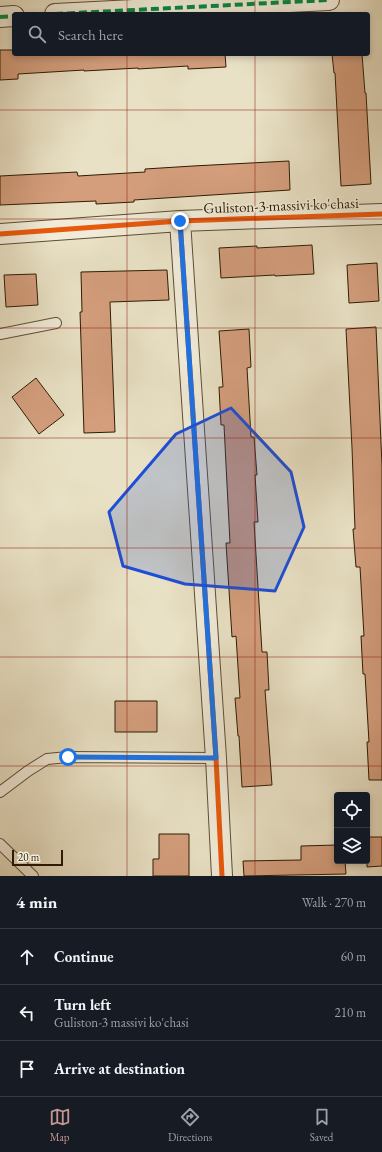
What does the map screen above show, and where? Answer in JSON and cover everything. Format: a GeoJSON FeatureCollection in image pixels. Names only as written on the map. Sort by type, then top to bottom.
{"type":"FeatureCollection","features":[{"type":"Feature","properties":{"kind":"street"},"geometry":{"type":"LineString","coordinates":[[94,12],[329,0]]}},
{"type":"Feature","properties":{"kind":"street"},"geometry":{"type":"LineString","coordinates":[[0,17],[12,16]]}},
{"type":"Feature","properties":{"kind":"street","name":"Guliston-3 massivi ko'chasi"},"geometry":{"type":"LineString","coordinates":[[0,234],[180,221],[382,214]]}},
{"type":"Feature","properties":{"kind":"street"},"geometry":{"type":"LineString","coordinates":[[180,221],[216,758],[222,876]]}},
{"type":"Feature","properties":{"kind":"lane"},"geometry":{"type":"LineString","coordinates":[[0,334],[56,323]]}},
{"type":"Feature","properties":{"kind":"lane"},"geometry":{"type":"LineString","coordinates":[[0,792],[47,759],[68,757],[216,758]]}},
{"type":"Feature","properties":{"kind":"lane"},"geometry":{"type":"LineString","coordinates":[[0,844],[33,876]]}},
{"type":"Feature","properties":{"kind":"highlighted area"},"geometry":{"type":"Polygon","coordinates":[[[231,408],[291,472],[304,527],[275,591],[185,584],[123,566],[109,512],[176,434],[231,408]]]}},
{"type":"Feature","properties":{"kind":"building"},"geometry":{"type":"Polygon","coordinates":[[[0,50],[12,50],[12,56],[225,56],[226,67],[188,69],[188,66],[84,70],[18,74],[18,79],[0,80],[0,50]]]}},
{"type":"Feature","properties":{"kind":"building"},"geometry":{"type":"Polygon","coordinates":[[[332,56],[362,56],[366,93],[371,184],[341,186],[332,56]]]}},
{"type":"Feature","properties":{"kind":"building"},"geometry":{"type":"Polygon","coordinates":[[[289,161],[290,190],[134,200],[134,202],[96,204],[96,201],[0,205],[0,176],[77,172],[78,176],[145,172],[145,169],[289,161]]]}},
{"type":"Feature","properties":{"kind":"building"},"geometry":{"type":"Polygon","coordinates":[[[312,245],[314,274],[221,278],[219,248],[257,246],[257,248],[312,245]]]}},
{"type":"Feature","properties":{"kind":"building"},"geometry":{"type":"Polygon","coordinates":[[[377,263],[379,301],[349,303],[347,265],[377,263]]]}},
{"type":"Feature","properties":{"kind":"building"},"geometry":{"type":"Polygon","coordinates":[[[167,270],[169,300],[110,302],[115,432],[84,433],[80,312],[82,312],[81,272],[167,270]]]}},
{"type":"Feature","properties":{"kind":"building"},"geometry":{"type":"Polygon","coordinates":[[[36,274],[38,305],[6,307],[4,275],[36,274]]]}},
{"type":"Feature","properties":{"kind":"building"},"geometry":{"type":"Polygon","coordinates":[[[376,327],[382,466],[382,780],[369,780],[367,742],[369,742],[361,636],[364,636],[360,567],[356,567],[353,529],[355,529],[346,329],[376,327]]]}},
{"type":"Feature","properties":{"kind":"building"},"geometry":{"type":"Polygon","coordinates":[[[249,329],[251,367],[247,368],[251,437],[254,437],[257,475],[255,475],[258,522],[254,522],[262,652],[267,652],[269,690],[265,690],[272,785],[242,787],[235,698],[240,698],[236,636],[232,637],[226,543],[230,543],[224,425],[221,425],[219,387],[223,387],[219,331],[249,329]]]}},
{"type":"Feature","properties":{"kind":"building"},"geometry":{"type":"Polygon","coordinates":[[[36,378],[64,415],[39,434],[12,397],[36,378]]]}},
{"type":"Feature","properties":{"kind":"building"},"geometry":{"type":"Polygon","coordinates":[[[115,701],[157,701],[157,732],[115,732],[115,701]]]}},
{"type":"Feature","properties":{"kind":"building"},"geometry":{"type":"Polygon","coordinates":[[[159,834],[189,834],[189,876],[153,876],[153,859],[159,859],[159,834]]]}},
{"type":"Feature","properties":{"kind":"building"},"geometry":{"type":"Polygon","coordinates":[[[370,837],[382,837],[382,866],[367,867],[367,864],[370,864],[370,837]]]}},
{"type":"Feature","properties":{"kind":"building"},"geometry":{"type":"Polygon","coordinates":[[[334,845],[334,864],[345,864],[346,874],[244,876],[243,861],[301,860],[301,846],[334,845]]]}},
{"type":"Feature","properties":{"kind":"marked path"},"geometry":{"type":"LineString","coordinates":[[94,12],[329,0]]}},
{"type":"Feature","properties":{"kind":"marked path"},"geometry":{"type":"LineString","coordinates":[[0,17],[12,16]]}},
{"type":"Feature","properties":{"kind":"cycle path"},"geometry":{"type":"LineString","coordinates":[[0,234],[180,221],[382,214]]}},
{"type":"Feature","properties":{"kind":"cycle path"},"geometry":{"type":"LineString","coordinates":[[180,221],[216,758],[222,876]]}},
{"type":"Feature","properties":{"kind":"route"},"geometry":{"type":"LineString","coordinates":[[68,757],[216,758],[180,221]]}}]}
